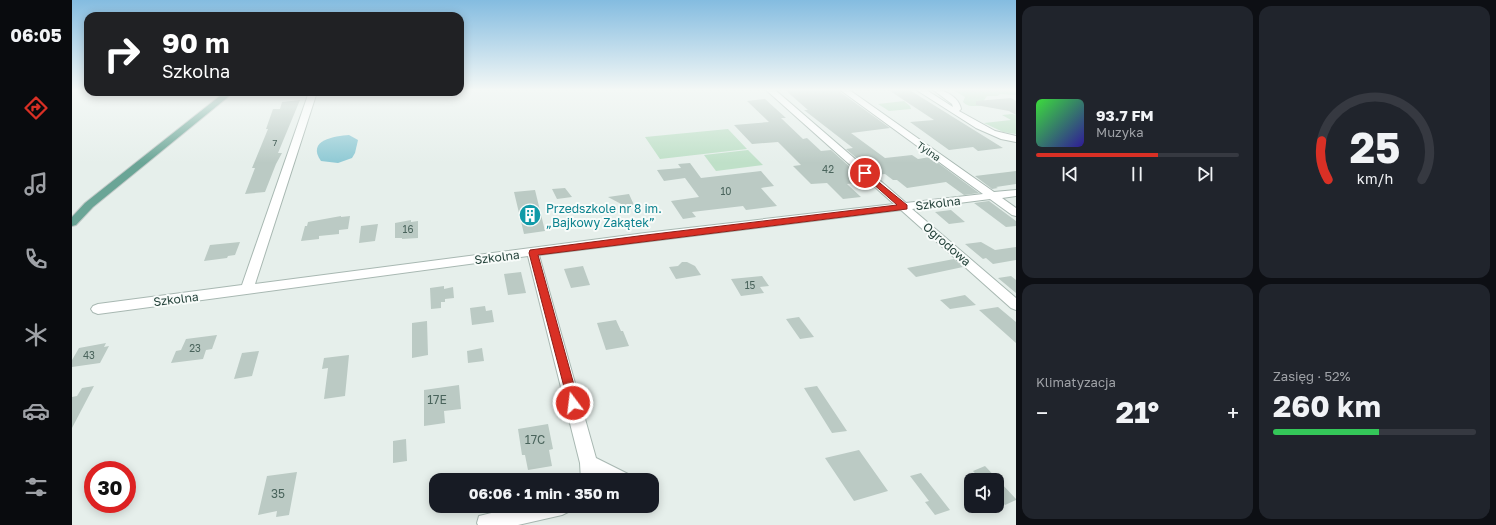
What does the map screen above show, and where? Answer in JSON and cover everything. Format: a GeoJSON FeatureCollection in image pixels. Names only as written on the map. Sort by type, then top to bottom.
{"type":"FeatureCollection","features":[{"type":"Feature","properties":{"kind":"main road"},"geometry":{"type":"LineString","coordinates":[[72,222],[89,204],[204,114]]}},
{"type":"Feature","properties":{"kind":"main road"},"geometry":{"type":"LineString","coordinates":[[196,120],[206,114]]}},
{"type":"Feature","properties":{"kind":"street"},"geometry":{"type":"LineString","coordinates":[[247,290],[306,114]]}},
{"type":"Feature","properties":{"kind":"street","name":"Ogrodowa"},"geometry":{"type":"LineString","coordinates":[[798,114],[1016,305]]}},
{"type":"Feature","properties":{"kind":"street","name":"Tylna"},"geometry":{"type":"LineString","coordinates":[[877,114],[1016,213]]}},
{"type":"Feature","properties":{"kind":"street"},"geometry":{"type":"LineString","coordinates":[[958,114],[1000,137],[1016,148]]}},
{"type":"Feature","properties":{"kind":"street"},"geometry":{"type":"LineString","coordinates":[[1000,137],[1016,139]]}},
{"type":"Feature","properties":{"kind":"street","name":"Szkolna"},"geometry":{"type":"LineString","coordinates":[[98,309],[533,253],[653,236],[1016,193]]}},
{"type":"Feature","properties":{"kind":"street"},"geometry":{"type":"LineString","coordinates":[[533,253],[589,463],[590,473]]}},
{"type":"Feature","properties":{"kind":"street"},"geometry":{"type":"LineString","coordinates":[[589,463],[608,473]]}},
{"type":"Feature","properties":{"kind":"street"},"geometry":{"type":"LineString","coordinates":[[486,523],[531,513]]}},
{"type":"Feature","properties":{"kind":"green space"},"geometry":{"type":"Polygon","coordinates":[[[1002,115],[1016,115],[1016,134],[1003,132],[984,123],[1011,120],[1002,115]]]}},
{"type":"Feature","properties":{"kind":"green space"},"geometry":{"type":"Polygon","coordinates":[[[728,129],[747,149],[660,159],[645,137],[728,129]]]}},
{"type":"Feature","properties":{"kind":"green space"},"geometry":{"type":"Polygon","coordinates":[[[748,150],[763,165],[716,171],[704,155],[748,150]]]}},
{"type":"Feature","properties":{"kind":"water"},"geometry":{"type":"Polygon","coordinates":[[[349,135],[358,140],[355,153],[352,158],[338,163],[321,161],[317,154],[317,148],[324,140],[349,135]]]}},
{"type":"Feature","properties":{"kind":"building"},"geometry":{"type":"Polygon","coordinates":[[[271,114],[294,114],[278,153],[282,153],[265,192],[245,194],[255,168],[252,168],[268,129],[266,129],[271,114]]]}},
{"type":"Feature","properties":{"kind":"building"},"geometry":{"type":"Polygon","coordinates":[[[760,114],[781,114],[786,118],[781,118],[803,139],[807,138],[821,151],[831,150],[861,177],[858,177],[864,182],[847,184],[861,197],[843,199],[827,183],[811,184],[793,166],[801,165],[778,142],[752,144],[734,125],[769,122],[760,114]]]}},
{"type":"Feature","properties":{"kind":"building"},"geometry":{"type":"Polygon","coordinates":[[[809,114],[870,114],[890,128],[851,133],[885,158],[912,155],[918,159],[930,157],[979,193],[964,195],[946,182],[907,188],[897,180],[893,180],[885,174],[876,175],[846,149],[853,148],[809,114]]]}},
{"type":"Feature","properties":{"kind":"building"},"geometry":{"type":"Polygon","coordinates":[[[924,114],[947,114],[1003,148],[978,151],[973,147],[949,150],[910,122],[934,120],[924,114]]]}},
{"type":"Feature","properties":{"kind":"building"},"geometry":{"type":"Polygon","coordinates":[[[690,163],[701,178],[761,171],[774,186],[761,188],[777,206],[746,210],[743,206],[692,212],[696,217],[683,219],[671,201],[699,197],[685,178],[664,181],[657,170],[681,168],[678,164],[690,163]]]}},
{"type":"Feature","properties":{"kind":"building"},"geometry":{"type":"Polygon","coordinates":[[[1016,171],[1016,184],[992,189],[975,176],[1016,171]]]}},
{"type":"Feature","properties":{"kind":"building"},"geometry":{"type":"Polygon","coordinates":[[[565,188],[572,197],[557,199],[552,189],[565,188]]]}},
{"type":"Feature","properties":{"kind":"building","name":"Przedszkole nr 8 im. „Bajkowy Zakątek”"},"geometry":{"type":"Polygon","coordinates":[[[535,190],[545,231],[524,234],[514,192],[535,190]]]}},
{"type":"Feature","properties":{"kind":"building"},"geometry":{"type":"Polygon","coordinates":[[[629,194],[634,205],[623,205],[608,197],[629,194]]]}},
{"type":"Feature","properties":{"kind":"building"},"geometry":{"type":"Polygon","coordinates":[[[989,201],[1016,221],[1016,226],[1006,227],[974,203],[989,201]]]}},
{"type":"Feature","properties":{"kind":"building"},"geometry":{"type":"Polygon","coordinates":[[[951,210],[965,222],[949,224],[935,212],[951,210]]]}},
{"type":"Feature","properties":{"kind":"building"},"geometry":{"type":"Polygon","coordinates":[[[341,216],[350,216],[348,229],[339,230],[339,234],[319,236],[319,239],[301,241],[305,226],[307,226],[308,222],[341,216]]]}},
{"type":"Feature","properties":{"kind":"building"},"geometry":{"type":"Polygon","coordinates":[[[411,220],[411,222],[418,221],[418,238],[395,238],[395,223],[411,220]]]}},
{"type":"Feature","properties":{"kind":"building"},"geometry":{"type":"Polygon","coordinates":[[[378,224],[375,241],[359,243],[361,226],[378,224]]]}},
{"type":"Feature","properties":{"kind":"building"},"geometry":{"type":"Polygon","coordinates":[[[240,242],[235,255],[228,256],[227,258],[204,261],[210,245],[240,242]]]}},
{"type":"Feature","properties":{"kind":"building"},"geometry":{"type":"Polygon","coordinates":[[[981,242],[995,250],[1016,247],[1016,260],[993,264],[986,258],[983,259],[965,244],[981,242]]]}},
{"type":"Feature","properties":{"kind":"building"},"geometry":{"type":"Polygon","coordinates":[[[954,259],[963,267],[916,277],[907,268],[954,259]]]}},
{"type":"Feature","properties":{"kind":"building"},"geometry":{"type":"Polygon","coordinates":[[[682,262],[687,262],[695,266],[701,275],[676,279],[669,267],[678,266],[682,262]]]}},
{"type":"Feature","properties":{"kind":"building"},"geometry":{"type":"Polygon","coordinates":[[[583,266],[590,285],[571,288],[564,269],[583,266]]]}},
{"type":"Feature","properties":{"kind":"building"},"geometry":{"type":"Polygon","coordinates":[[[521,272],[526,293],[508,295],[504,274],[521,272]]]}},
{"type":"Feature","properties":{"kind":"building"},"geometry":{"type":"Polygon","coordinates":[[[762,276],[769,286],[760,287],[764,293],[741,296],[731,279],[762,276]]]}},
{"type":"Feature","properties":{"kind":"building"},"geometry":{"type":"Polygon","coordinates":[[[1011,276],[1016,280],[1016,293],[998,278],[1011,276]]]}},
{"type":"Feature","properties":{"kind":"building"},"geometry":{"type":"Polygon","coordinates":[[[444,286],[444,289],[453,287],[454,298],[445,299],[445,302],[441,302],[441,308],[431,309],[430,288],[444,286]]]}},
{"type":"Feature","properties":{"kind":"building"},"geometry":{"type":"Polygon","coordinates":[[[965,295],[976,305],[950,309],[940,300],[965,295]]]}},
{"type":"Feature","properties":{"kind":"building"},"geometry":{"type":"Polygon","coordinates":[[[485,306],[486,311],[492,310],[494,322],[472,325],[470,308],[485,306]]]}},
{"type":"Feature","properties":{"kind":"building"},"geometry":{"type":"Polygon","coordinates":[[[998,307],[1016,322],[1016,343],[979,310],[998,307]]]}},
{"type":"Feature","properties":{"kind":"building"},"geometry":{"type":"Polygon","coordinates":[[[799,317],[814,337],[800,339],[786,319],[799,317]]]}},
{"type":"Feature","properties":{"kind":"building"},"geometry":{"type":"Polygon","coordinates":[[[616,320],[621,331],[623,331],[629,346],[606,350],[597,323],[616,320]]]}},
{"type":"Feature","properties":{"kind":"building"},"geometry":{"type":"Polygon","coordinates":[[[427,321],[428,355],[412,358],[412,323],[427,321]]]}},
{"type":"Feature","properties":{"kind":"building"},"geometry":{"type":"Polygon","coordinates":[[[217,335],[212,349],[206,350],[203,359],[171,363],[176,351],[181,350],[186,339],[217,335]]]}},
{"type":"Feature","properties":{"kind":"building"},"geometry":{"type":"Polygon","coordinates":[[[106,343],[104,347],[109,346],[100,363],[72,367],[72,360],[79,348],[106,343]]]}},
{"type":"Feature","properties":{"kind":"building"},"geometry":{"type":"Polygon","coordinates":[[[482,348],[484,361],[468,363],[467,351],[482,348]]]}},
{"type":"Feature","properties":{"kind":"building"},"geometry":{"type":"Polygon","coordinates":[[[259,351],[252,376],[234,379],[242,353],[259,351]]]}},
{"type":"Feature","properties":{"kind":"building"},"geometry":{"type":"Polygon","coordinates":[[[349,355],[345,396],[324,399],[328,368],[322,369],[324,358],[349,355]]]}},
{"type":"Feature","properties":{"kind":"building"},"geometry":{"type":"Polygon","coordinates":[[[459,385],[461,409],[444,411],[445,423],[424,426],[424,390],[459,385]]]}},
{"type":"Feature","properties":{"kind":"building"},"geometry":{"type":"Polygon","coordinates":[[[94,386],[72,428],[72,397],[77,396],[82,388],[94,386]]]}},
{"type":"Feature","properties":{"kind":"building"},"geometry":{"type":"Polygon","coordinates":[[[817,386],[847,431],[832,433],[804,388],[817,386]]]}},
{"type":"Feature","properties":{"kind":"building"},"geometry":{"type":"Polygon","coordinates":[[[548,424],[553,449],[549,450],[552,466],[528,470],[525,455],[522,455],[518,429],[548,424]]]}},
{"type":"Feature","properties":{"kind":"building"},"geometry":{"type":"Polygon","coordinates":[[[406,439],[407,461],[393,463],[393,441],[406,439]]]}},
{"type":"Feature","properties":{"kind":"building"},"geometry":{"type":"Polygon","coordinates":[[[859,450],[888,491],[854,501],[825,458],[859,450]]]}},
{"type":"Feature","properties":{"kind":"building"},"geometry":{"type":"Polygon","coordinates":[[[985,466],[992,473],[975,473],[973,471],[985,466]]]}},
{"type":"Feature","properties":{"kind":"building"},"geometry":{"type":"Polygon","coordinates":[[[297,472],[289,515],[276,517],[277,511],[258,515],[267,476],[297,472]]]}},
{"type":"Feature","properties":{"kind":"building"},"geometry":{"type":"Polygon","coordinates":[[[921,473],[950,510],[935,515],[925,502],[929,501],[910,476],[921,473]]]}},
{"type":"Feature","properties":{"kind":"building"},"geometry":{"type":"Polygon","coordinates":[[[1004,486],[1016,499],[1005,505],[1004,504],[1004,486]]]}},
{"type":"Feature","properties":{"kind":"place","name":"Przedszkole nr 8 im. „Bajkowy Zakątek”"},"geometry":{"type":"Point","coordinates":[530,215]}},
{"type":"Feature","properties":{"kind":"route"},"geometry":{"type":"LineString","coordinates":[[573,403],[533,253],[904,207],[865,173]]}}]}
